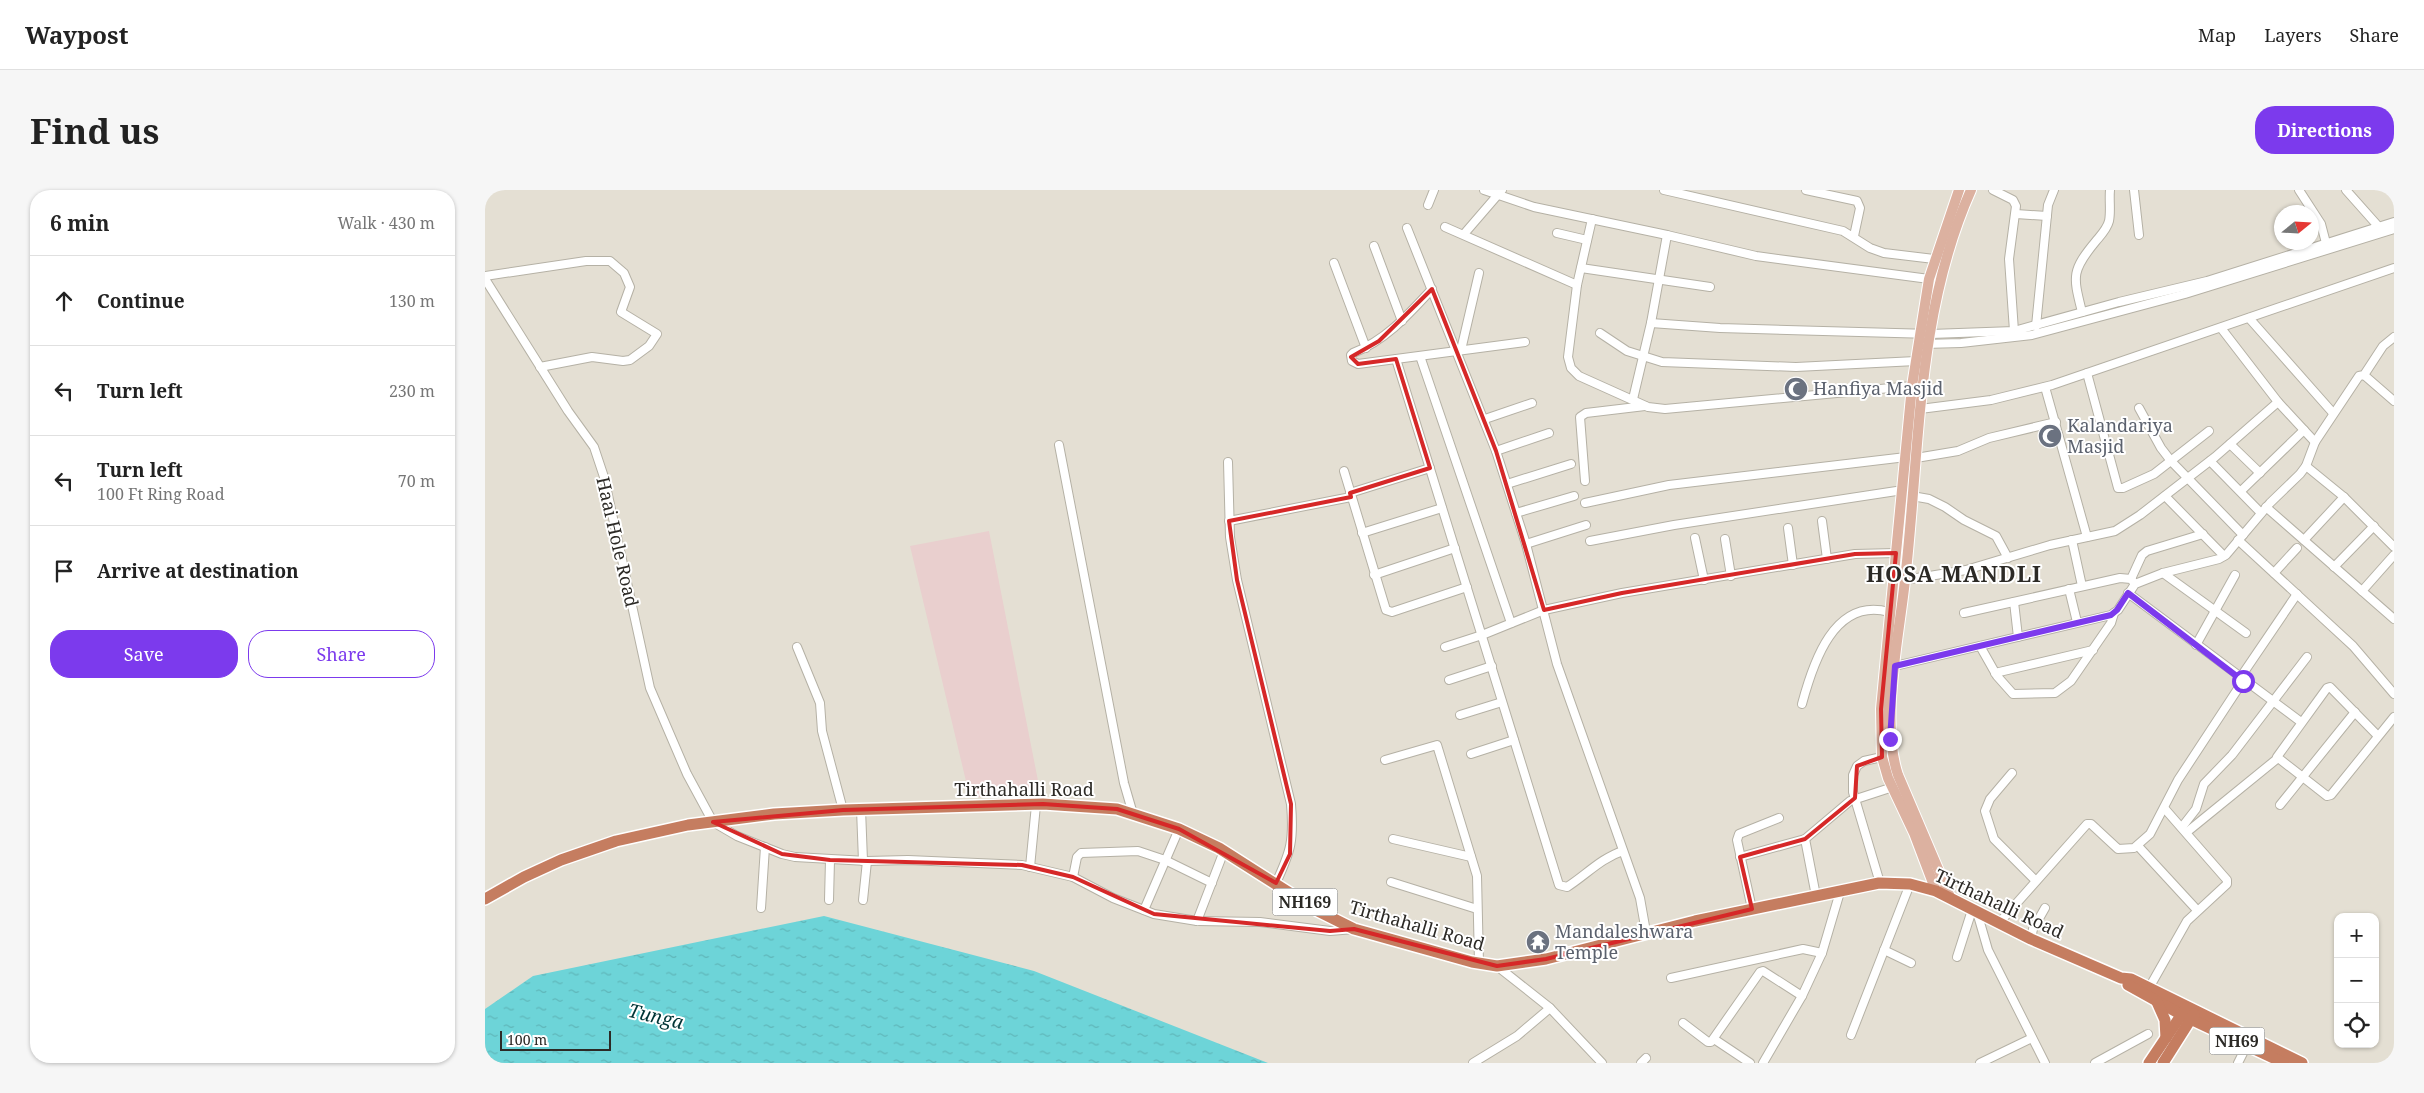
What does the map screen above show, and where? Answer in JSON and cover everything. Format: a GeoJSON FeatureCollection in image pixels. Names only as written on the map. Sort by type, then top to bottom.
{"type":"FeatureCollection","features":[{"type":"Feature","properties":{"kind":"highway","name":"Tirthahalli Road"},"geometry":{"type":"LineString","coordinates":[[485,899],[523,877],[561,860],[616,841],[713,822],[774,814],[861,809],[1036,805],[1117,809],[1179,828],[1224,851],[1318,911],[1354,929],[1479,963],[1497,966],[1547,959],[1646,932],[1752,909],[1880,883],[1909,884],[1936,891],[2031,939],[2121,978],[2131,979],[2189,1013]]}},
{"type":"Feature","properties":{"kind":"highway","name":"NH169"},"geometry":{"type":"LineString","coordinates":[[2121,978],[2128,986],[2157,1002],[2189,1013]]}},
{"type":"Feature","properties":{"kind":"highway"},"geometry":{"type":"LineString","coordinates":[[2157,1002],[2165,1020],[2166,1038]]}},
{"type":"Feature","properties":{"kind":"highway"},"geometry":{"type":"LineString","coordinates":[[2149,1063],[2166,1038],[2189,1013]]}},
{"type":"Feature","properties":{"kind":"highway","name":"NH69"},"geometry":{"type":"LineString","coordinates":[[2189,1013],[2209,1028],[2283,1063]]}},
{"type":"Feature","properties":{"kind":"highway","name":"NH69"},"geometry":{"type":"LineString","coordinates":[[2163,1063],[2179,1037],[2189,1013]]}},
{"type":"Feature","properties":{"kind":"highway","name":"NH69"},"geometry":{"type":"LineString","coordinates":[[2189,1013],[2302,1063]]}},
{"type":"Feature","properties":{"kind":"highway"},"geometry":{"type":"LineString","coordinates":[[2179,1037],[2192,1031],[2209,1028]]}},
{"type":"Feature","properties":{"kind":"main road"},"geometry":{"type":"LineString","coordinates":[[1936,891],[1882,757],[1881,709],[1896,553],[1920,409],[1929,279],[1934,259],[1959,190]]}},
{"type":"Feature","properties":{"kind":"main road"},"geometry":{"type":"LineString","coordinates":[[1911,457],[1912,386],[1916,361],[1925,339],[1945,261],[1971,190]]}},
{"type":"Feature","properties":{"kind":"main road"},"geometry":{"type":"LineString","coordinates":[[1907,493],[1905,580],[1890,726],[1893,761],[1950,897]]}},
{"type":"Feature","properties":{"kind":"street"},"geometry":{"type":"LineString","coordinates":[[1428,205],[1434,190]]}},
{"type":"Feature","properties":{"kind":"street"},"geometry":{"type":"LineString","coordinates":[[1484,190],[1500,192],[1534,207],[1667,234],[1769,258],[1929,279]]}},
{"type":"Feature","properties":{"kind":"street"},"geometry":{"type":"LineString","coordinates":[[1664,190],[1687,192],[1843,230],[1870,248],[1884,253],[1934,259]]}},
{"type":"Feature","properties":{"kind":"street"},"geometry":{"type":"LineString","coordinates":[[1806,190],[1857,201],[1860,208],[1854,236]]}},
{"type":"Feature","properties":{"kind":"street"},"geometry":{"type":"LineString","coordinates":[[1993,190],[2013,200],[2016,214],[2009,259],[2014,331]]}},
{"type":"Feature","properties":{"kind":"street"},"geometry":{"type":"LineString","coordinates":[[2036,326],[2048,205],[2055,190]]}},
{"type":"Feature","properties":{"kind":"street"},"geometry":{"type":"LineString","coordinates":[[2082,312],[2075,284],[2075,271],[2083,256],[2105,230],[2109,220],[2110,190]]}},
{"type":"Feature","properties":{"kind":"street"},"geometry":{"type":"LineString","coordinates":[[2134,190],[2139,235]]}},
{"type":"Feature","properties":{"kind":"street"},"geometry":{"type":"LineString","coordinates":[[2299,190],[2321,224],[2326,243]]}},
{"type":"Feature","properties":{"kind":"street"},"geometry":{"type":"LineString","coordinates":[[2346,190],[2378,226]]}},
{"type":"Feature","properties":{"kind":"street"},"geometry":{"type":"LineString","coordinates":[[1464,234],[1500,192]]}},
{"type":"Feature","properties":{"kind":"street"},"geometry":{"type":"LineString","coordinates":[[2016,214],[2047,216]]}},
{"type":"Feature","properties":{"kind":"street"},"geometry":{"type":"LineString","coordinates":[[1591,219],[1577,285],[1568,357],[1571,368],[1579,376],[1645,406]]}},
{"type":"Feature","properties":{"kind":"street"},"geometry":{"type":"LineString","coordinates":[[1925,339],[2014,331],[2036,326],[2082,312],[2207,281],[2394,222]]}},
{"type":"Feature","properties":{"kind":"street"},"geometry":{"type":"LineString","coordinates":[[1445,227],[1577,285]]}},
{"type":"Feature","properties":{"kind":"street"},"geometry":{"type":"LineString","coordinates":[[1407,228],[1459,350],[1496,451],[1526,544],[1557,664],[1640,898],[1646,932]]}},
{"type":"Feature","properties":{"kind":"street"},"geometry":{"type":"LineString","coordinates":[[1651,323],[1925,339],[1961,343],[2032,335],[2185,294],[2391,230],[2394,237]]}},
{"type":"Feature","properties":{"kind":"street"},"geometry":{"type":"LineString","coordinates":[[1557,233],[1587,240]]}},
{"type":"Feature","properties":{"kind":"street"},"geometry":{"type":"LineString","coordinates":[[1633,399],[1651,323],[1667,234]]}},
{"type":"Feature","properties":{"kind":"street"},"geometry":{"type":"LineString","coordinates":[[1374,246],[1402,321]]}},
{"type":"Feature","properties":{"kind":"street"},"geometry":{"type":"LineString","coordinates":[[485,278],[586,261],[610,261],[624,273],[630,287],[621,312],[657,334],[649,346],[630,360],[623,361],[592,357],[539,367]]}},
{"type":"Feature","properties":{"kind":"street"},"geometry":{"type":"LineString","coordinates":[[1334,263],[1366,348]]}},
{"type":"Feature","properties":{"kind":"street"},"geometry":{"type":"LineString","coordinates":[[1581,268],[1710,286]]}},
{"type":"Feature","properties":{"kind":"street"},"geometry":{"type":"LineString","coordinates":[[1920,409],[1991,400],[2045,387],[2394,268]]}},
{"type":"Feature","properties":{"kind":"street"},"geometry":{"type":"LineString","coordinates":[[1459,350],[1479,273]]}},
{"type":"Feature","properties":{"kind":"street","name":"Haai Hole Road"},"geometry":{"type":"LineString","coordinates":[[485,278],[539,367],[594,447],[604,478],[650,688],[687,774],[713,822]]}},
{"type":"Feature","properties":{"kind":"street"},"geometry":{"type":"LineString","coordinates":[[1432,289],[1402,321],[1379,341],[1351,355],[1355,363],[1525,342]]}},
{"type":"Feature","properties":{"kind":"street"},"geometry":{"type":"LineString","coordinates":[[2249,318],[2333,413]]}},
{"type":"Feature","properties":{"kind":"street"},"geometry":{"type":"LineString","coordinates":[[2221,328],[2278,402],[2315,442]]}},
{"type":"Feature","properties":{"kind":"street"},"geometry":{"type":"LineString","coordinates":[[1600,333],[1627,351],[1662,362],[1795,367],[1916,361]]}},
{"type":"Feature","properties":{"kind":"street"},"geometry":{"type":"LineString","coordinates":[[1964,613],[2120,578],[2133,581],[2224,556],[2306,466],[2315,442],[2333,413],[2359,376],[2364,375],[2383,346],[2394,337]]}},
{"type":"Feature","properties":{"kind":"street"},"geometry":{"type":"LineString","coordinates":[[1420,356],[1511,623]]}},
{"type":"Feature","properties":{"kind":"street"},"geometry":{"type":"LineString","coordinates":[[1396,359],[1561,887],[1567,887],[1605,858],[1623,851]]}},
{"type":"Feature","properties":{"kind":"street"},"geometry":{"type":"LineString","coordinates":[[2087,373],[2118,488],[2154,474],[2209,431]]}},
{"type":"Feature","properties":{"kind":"street"},"geometry":{"type":"LineString","coordinates":[[2364,375],[2394,401]]}},
{"type":"Feature","properties":{"kind":"street"},"geometry":{"type":"LineString","coordinates":[[1585,481],[1580,417],[1586,412],[1645,406],[1665,409],[1912,386]]}},
{"type":"Feature","properties":{"kind":"street"},"geometry":{"type":"LineString","coordinates":[[2045,387],[2087,537]]}},
{"type":"Feature","properties":{"kind":"street"},"geometry":{"type":"LineString","coordinates":[[1905,580],[1966,570],[2072,540],[2115,531],[2140,515],[2210,461],[2278,402]]}},
{"type":"Feature","properties":{"kind":"street"},"geometry":{"type":"LineString","coordinates":[[1485,419],[1532,403]]}},
{"type":"Feature","properties":{"kind":"street"},"geometry":{"type":"LineString","coordinates":[[2139,408],[2161,448],[2171,461],[2274,573],[2363,657],[2394,694]]}},
{"type":"Feature","properties":{"kind":"street"},"geometry":{"type":"LineString","coordinates":[[1585,503],[1669,485],[1958,451],[1989,438],[2056,422]]}},
{"type":"Feature","properties":{"kind":"street"},"geometry":{"type":"LineString","coordinates":[[2241,491],[2304,430]]}},
{"type":"Feature","properties":{"kind":"street"},"geometry":{"type":"LineString","coordinates":[[1496,451],[1549,433]]}},
{"type":"Feature","properties":{"kind":"street"},"geometry":{"type":"LineString","coordinates":[[2230,444],[2260,473]]}},
{"type":"Feature","properties":{"kind":"street"},"geometry":{"type":"LineString","coordinates":[[1059,445],[1124,783],[1133,814]]}},
{"type":"Feature","properties":{"kind":"street"},"geometry":{"type":"LineString","coordinates":[[2210,461],[2241,491],[2304,540],[2362,591],[2392,614]]}},
{"type":"Feature","properties":{"kind":"street"},"geometry":{"type":"LineString","coordinates":[[1228,462],[1229,521],[1237,580],[1291,804],[1293,825],[1290,854],[1276,884]]}},
{"type":"Feature","properties":{"kind":"street"},"geometry":{"type":"LineString","coordinates":[[1507,484],[1571,464]]}},
{"type":"Feature","properties":{"kind":"street"},"geometry":{"type":"LineString","coordinates":[[2306,466],[2344,498],[2394,547]]}},
{"type":"Feature","properties":{"kind":"street"},"geometry":{"type":"LineString","coordinates":[[1229,521],[1350,495],[1430,468]]}},
{"type":"Feature","properties":{"kind":"street"},"geometry":{"type":"LineString","coordinates":[[1343,471],[1388,612],[1467,587]]}},
{"type":"Feature","properties":{"kind":"street"},"geometry":{"type":"LineString","coordinates":[[1590,541],[1673,524],[1907,493],[1929,499],[1996,536],[2008,558]]}},
{"type":"Feature","properties":{"kind":"street"},"geometry":{"type":"LineString","coordinates":[[1516,513],[1574,496]]}},
{"type":"Feature","properties":{"kind":"street"},"geometry":{"type":"LineString","coordinates":[[2165,496],[2224,556]]}},
{"type":"Feature","properties":{"kind":"street"},"geometry":{"type":"LineString","coordinates":[[2304,540],[2344,498]]}},
{"type":"Feature","properties":{"kind":"street"},"geometry":{"type":"LineString","coordinates":[[1362,533],[1442,508]]}},
{"type":"Feature","properties":{"kind":"street"},"geometry":{"type":"LineString","coordinates":[[1822,521],[1827,559]]}},
{"type":"Feature","properties":{"kind":"street"},"geometry":{"type":"LineString","coordinates":[[1526,544],[1586,525]]}},
{"type":"Feature","properties":{"kind":"street"},"geometry":{"type":"LineString","coordinates":[[2335,567],[2374,526]]}},
{"type":"Feature","properties":{"kind":"street"},"geometry":{"type":"LineString","coordinates":[[1788,528],[1793,565]]}},
{"type":"Feature","properties":{"kind":"street"},"geometry":{"type":"LineString","coordinates":[[1980,646],[1995,673],[2013,694],[2055,692],[2071,681],[2111,623],[2128,593],[2142,555],[2147,550],[2203,534]]}},
{"type":"Feature","properties":{"kind":"street"},"geometry":{"type":"LineString","coordinates":[[1695,538],[1704,580]]}},
{"type":"Feature","properties":{"kind":"street"},"geometry":{"type":"LineString","coordinates":[[1725,539],[1731,576]]}},
{"type":"Feature","properties":{"kind":"street"},"geometry":{"type":"LineString","coordinates":[[2072,540],[2082,586]]}},
{"type":"Feature","properties":{"kind":"street"},"geometry":{"type":"LineString","coordinates":[[1375,575],[1455,548]]}},
{"type":"Feature","properties":{"kind":"street"},"geometry":{"type":"LineString","coordinates":[[2274,573],[2297,548]]}},
{"type":"Feature","properties":{"kind":"street"},"geometry":{"type":"LineString","coordinates":[[1445,647],[1482,635],[1544,610],[1621,593],[1855,554],[1896,553]]}},
{"type":"Feature","properties":{"kind":"street"},"geometry":{"type":"LineString","coordinates":[[2362,591],[2394,555]]}},
{"type":"Feature","properties":{"kind":"street"},"geometry":{"type":"LineString","coordinates":[[2163,573],[2246,633]]}},
{"type":"Feature","properties":{"kind":"street"},"geometry":{"type":"LineString","coordinates":[[2196,645],[2235,575]]}},
{"type":"Feature","properties":{"kind":"street"},"geometry":{"type":"LineString","coordinates":[[2069,589],[2077,622]]}},
{"type":"Feature","properties":{"kind":"street"},"geometry":{"type":"LineString","coordinates":[[2128,593],[2301,722]]}},
{"type":"Feature","properties":{"kind":"street"},"geometry":{"type":"LineString","coordinates":[[1999,923],[2087,824],[2091,824],[2118,849],[2129,850],[2138,846],[2150,834],[2165,809],[2178,780],[2297,594]]}},
{"type":"Feature","properties":{"kind":"street"},"geometry":{"type":"LineString","coordinates":[[2014,602],[2018,636]]}},
{"type":"Feature","properties":{"kind":"street"},"geometry":{"type":"LineString","coordinates":[[1802,704],[1816,660],[1833,631],[1853,614],[1873,609],[1889,612]]}},
{"type":"Feature","properties":{"kind":"street"},"geometry":{"type":"LineString","coordinates":[[1895,666],[2115,613]]}},
{"type":"Feature","properties":{"kind":"street"},"geometry":{"type":"LineString","coordinates":[[797,647],[820,703],[822,731],[843,810]]}},
{"type":"Feature","properties":{"kind":"street"},"geometry":{"type":"LineString","coordinates":[[1995,673],[2093,650]]}},
{"type":"Feature","properties":{"kind":"street"},"geometry":{"type":"LineString","coordinates":[[2185,829],[2195,809],[2203,784],[2232,755],[2307,656]]}},
{"type":"Feature","properties":{"kind":"street"},"geometry":{"type":"LineString","coordinates":[[1449,680],[1492,666]]}},
{"type":"Feature","properties":{"kind":"street"},"geometry":{"type":"LineString","coordinates":[[2185,829],[2278,758],[2278,754],[2327,688],[2330,687],[2378,736]]}},
{"type":"Feature","properties":{"kind":"street"},"geometry":{"type":"LineString","coordinates":[[1460,715],[1502,702]]}},
{"type":"Feature","properties":{"kind":"street"},"geometry":{"type":"LineString","coordinates":[[2281,805],[2355,712]]}},
{"type":"Feature","properties":{"kind":"street"},"geometry":{"type":"LineString","coordinates":[[2278,758],[2327,796],[2331,795],[2394,717]]}},
{"type":"Feature","properties":{"kind":"street"},"geometry":{"type":"LineString","coordinates":[[1471,754],[1514,740]]}},
{"type":"Feature","properties":{"kind":"street"},"geometry":{"type":"LineString","coordinates":[[1385,760],[1437,745],[1478,884],[1479,963]]}},
{"type":"Feature","properties":{"kind":"street"},"geometry":{"type":"LineString","coordinates":[[1880,883],[1853,792],[1853,775],[1857,766],[1864,761],[1882,757]]}},
{"type":"Feature","properties":{"kind":"street"},"geometry":{"type":"LineString","coordinates":[[2012,773],[1990,799],[1985,811],[1994,839],[2036,881]]}},
{"type":"Feature","properties":{"kind":"street"},"geometry":{"type":"LineString","coordinates":[[1740,857],[1805,839],[1855,798],[1893,787]]}},
{"type":"Feature","properties":{"kind":"street"},"geometry":{"type":"LineString","coordinates":[[1031,867],[1036,805]]}},
{"type":"Feature","properties":{"kind":"street"},"geometry":{"type":"LineString","coordinates":[[861,809],[865,861],[863,900]]}},
{"type":"Feature","properties":{"kind":"street"},"geometry":{"type":"LineString","coordinates":[[2149,988],[2181,930],[2197,910],[2225,887],[2227,880],[2185,829],[2165,809]]}},
{"type":"Feature","properties":{"kind":"street"},"geometry":{"type":"LineString","coordinates":[[1752,909],[1737,840],[1739,834],[1779,818]]}},
{"type":"Feature","properties":{"kind":"street"},"geometry":{"type":"LineString","coordinates":[[713,822],[737,836],[782,854],[795,857],[865,861],[908,860],[1031,867],[1073,877],[1113,898],[1154,914],[1197,920],[1260,922],[1330,931],[1354,929]]}},
{"type":"Feature","properties":{"kind":"street"},"geometry":{"type":"LineString","coordinates":[[1144,910],[1179,828]]}},
{"type":"Feature","properties":{"kind":"street"},"geometry":{"type":"LineString","coordinates":[[1393,839],[1471,857]]}},
{"type":"Feature","properties":{"kind":"street"},"geometry":{"type":"LineString","coordinates":[[1805,839],[1816,896]]}},
{"type":"Feature","properties":{"kind":"street"},"geometry":{"type":"LineString","coordinates":[[2138,846],[2197,910]]}},
{"type":"Feature","properties":{"kind":"street"},"geometry":{"type":"LineString","coordinates":[[761,908],[765,847]]}},
{"type":"Feature","properties":{"kind":"street"},"geometry":{"type":"LineString","coordinates":[[1073,877],[1077,856],[1086,852],[1138,851],[1165,860],[1212,883]]}},
{"type":"Feature","properties":{"kind":"street"},"geometry":{"type":"LineString","coordinates":[[1197,920],[1224,851]]}},
{"type":"Feature","properties":{"kind":"street"},"geometry":{"type":"LineString","coordinates":[[829,900],[830,860]]}},
{"type":"Feature","properties":{"kind":"street"},"geometry":{"type":"LineString","coordinates":[[1391,882],[1477,909]]}},
{"type":"Feature","properties":{"kind":"street"},"geometry":{"type":"LineString","coordinates":[[1851,1035],[1909,884]]}},
{"type":"Feature","properties":{"kind":"street"},"geometry":{"type":"LineString","coordinates":[[1763,1063],[1803,996],[1822,953],[1840,892]]}},
{"type":"Feature","properties":{"kind":"street"},"geometry":{"type":"LineString","coordinates":[[2031,939],[2033,929],[2045,908]]}},
{"type":"Feature","properties":{"kind":"street"},"geometry":{"type":"LineString","coordinates":[[1957,957],[1974,911]]}},
{"type":"Feature","properties":{"kind":"street"},"geometry":{"type":"LineString","coordinates":[[1974,911],[1988,950],[2045,1063]]}},
{"type":"Feature","properties":{"kind":"street"},"geometry":{"type":"LineString","coordinates":[[1671,978],[1803,949],[1822,953]]}},
{"type":"Feature","properties":{"kind":"street"},"geometry":{"type":"LineString","coordinates":[[1884,950],[1911,963]]}},
{"type":"Feature","properties":{"kind":"street"},"geometry":{"type":"LineString","coordinates":[[1497,966],[1550,1008],[1602,1063]]}},
{"type":"Feature","properties":{"kind":"street"},"geometry":{"type":"LineString","coordinates":[[1683,1023],[1708,1042],[1714,1039],[1760,972],[1763,971],[1803,996]]}},
{"type":"Feature","properties":{"kind":"street"},"geometry":{"type":"LineString","coordinates":[[1473,1063],[1517,1036],[1550,1008]]}},
{"type":"Feature","properties":{"kind":"street"},"geometry":{"type":"LineString","coordinates":[[2095,1063],[2148,1034]]}},
{"type":"Feature","properties":{"kind":"street"},"geometry":{"type":"LineString","coordinates":[[1980,1063],[2032,1038]]}},
{"type":"Feature","properties":{"kind":"street"},"geometry":{"type":"LineString","coordinates":[[1714,1039],[1750,1063]]}},
{"type":"Feature","properties":{"kind":"street"},"geometry":{"type":"LineString","coordinates":[[2238,1063],[2247,1045]]}},
{"type":"Feature","properties":{"kind":"highlighted area"},"geometry":{"type":"Polygon","coordinates":[[[1432,289],[1496,451],[1544,610],[1622,593],[1855,554],[1896,553],[1881,709],[1882,757],[1857,766],[1855,798],[1805,839],[1740,857],[1752,909],[1546,959],[1497,966],[1354,929],[1330,931],[1154,914],[1073,877],[1022,865],[830,860],[782,854],[713,822],[843,810],[1043,804],[1117,809],[1179,829],[1276,883],[1290,854],[1291,804],[1237,580],[1229,521],[1351,497],[1350,493],[1430,468],[1396,359],[1358,364],[1351,357],[1379,341],[1432,289]]]}},
{"type":"Feature","properties":{"kind":"shaded area"},"geometry":{"type":"Polygon","coordinates":[[[989,531],[1040,791],[970,798],[910,546],[989,531]]]}},
{"type":"Feature","properties":{"kind":"water","name":"Tunga"},"geometry":{"type":"Polygon","coordinates":[[[824,916],[1034,971],[1268,1063],[485,1063],[485,1009],[533,976],[824,916]]]}},
{"type":"Feature","properties":{"kind":"place","name":"Hanfiya Masjid"},"geometry":{"type":"Point","coordinates":[1796,389]}},
{"type":"Feature","properties":{"kind":"place","name":"Kalandariya Masjid"},"geometry":{"type":"Point","coordinates":[2050,436]}},
{"type":"Feature","properties":{"kind":"place","name":"Mandaleshwara Temple"},"geometry":{"type":"Point","coordinates":[1538,942]}},
{"type":"Feature","properties":{"kind":"district","name":"HOSA MANDLI"},"geometry":{"type":"Point","coordinates":[1954,574]}},
{"type":"Feature","properties":{"kind":"route"},"geometry":{"type":"LineString","coordinates":[[1890,739],[1895,666],[2111,615],[2115,613],[2128,593],[2243,681]]}}]}
